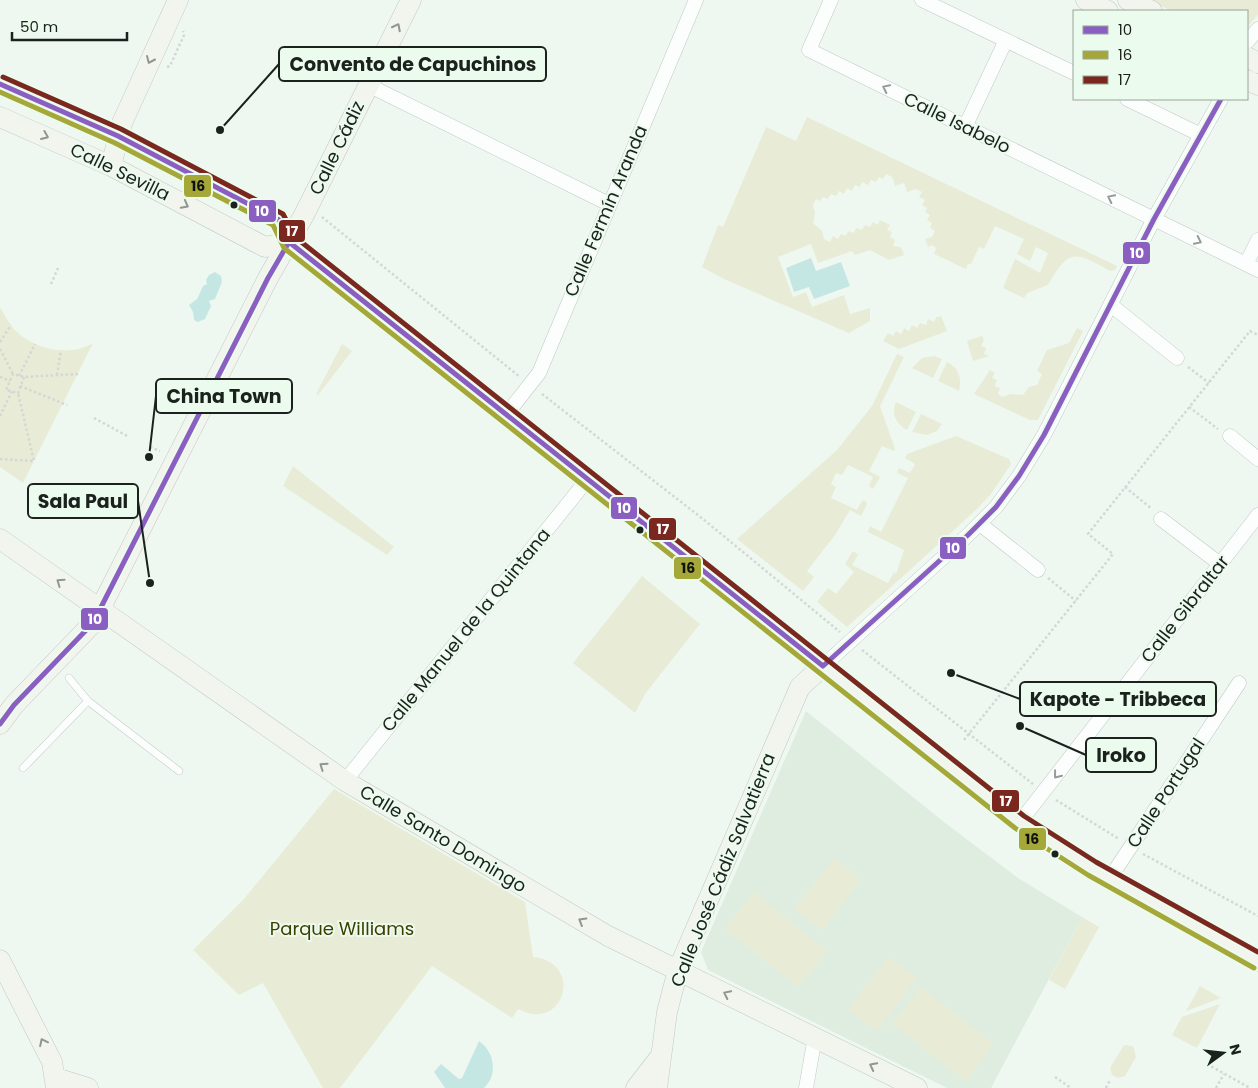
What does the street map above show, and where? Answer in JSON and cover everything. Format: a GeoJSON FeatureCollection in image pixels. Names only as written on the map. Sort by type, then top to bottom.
{"type":"FeatureCollection","features":[{"type":"Feature","properties":{"kind":"street"},"geometry":{"type":"LineString","coordinates":[[111,166],[122,123],[178,0]]}},
{"type":"Feature","properties":{"kind":"street","name":"Calle Cádiz"},"geometry":{"type":"LineString","coordinates":[[0,724],[14,705],[93,623],[135,548],[268,278],[289,242],[411,0]]}},
{"type":"Feature","properties":{"kind":"street","name":"Calle Isabelo"},"geometry":{"type":"LineString","coordinates":[[831,0],[809,50],[1252,267]]}},
{"type":"Feature","properties":{"kind":"street"},"geometry":{"type":"LineString","coordinates":[[922,0],[1073,73]]}},
{"type":"Feature","properties":{"kind":"street"},"geometry":{"type":"LineString","coordinates":[[1086,0],[1106,10]]}},
{"type":"Feature","properties":{"kind":"street"},"geometry":{"type":"LineString","coordinates":[[1128,0],[1150,10]]}},
{"type":"Feature","properties":{"kind":"street","name":"Calle Fermín Aranda"},"geometry":{"type":"LineString","coordinates":[[506,415],[539,373],[692,1]]}},
{"type":"Feature","properties":{"kind":"street"},"geometry":{"type":"LineString","coordinates":[[1248,41],[1258,30]]}},
{"type":"Feature","properties":{"kind":"street"},"geometry":{"type":"LineString","coordinates":[[965,127],[1006,40]]}},
{"type":"Feature","properties":{"kind":"street","name":"Calle Sevilla"},"geometry":{"type":"LineString","coordinates":[[0,84],[118,136],[279,220],[289,242],[265,247],[111,166],[0,117]]}},
{"type":"Feature","properties":{"kind":"street"},"geometry":{"type":"LineString","coordinates":[[368,85],[609,204]]}},
{"type":"Feature","properties":{"kind":"street"},"geometry":{"type":"LineString","coordinates":[[1129,100],[1201,135]]}},
{"type":"Feature","properties":{"kind":"street"},"geometry":{"type":"LineString","coordinates":[[823,666],[980,524],[996,507],[1019,476],[1037,447],[1154,220],[1220,100]]}},
{"type":"Feature","properties":{"kind":"street"},"geometry":{"type":"LineString","coordinates":[[1252,267],[1258,240]]}},
{"type":"Feature","properties":{"kind":"street"},"geometry":{"type":"LineString","coordinates":[[289,242],[1020,822],[1110,878],[1258,961]]}},
{"type":"Feature","properties":{"kind":"street"},"geometry":{"type":"LineString","coordinates":[[1111,305],[1177,358]]}},
{"type":"Feature","properties":{"kind":"street"},"geometry":{"type":"LineString","coordinates":[[1230,436],[1258,459]]}},
{"type":"Feature","properties":{"kind":"street","name":"Calle Manuel de la Quintana"},"geometry":{"type":"LineString","coordinates":[[345,781],[587,480]]}},
{"type":"Feature","properties":{"kind":"street","name":"Calle Gibraltar"},"geometry":{"type":"LineString","coordinates":[[1020,822],[1258,515]]}},
{"type":"Feature","properties":{"kind":"street"},"geometry":{"type":"LineString","coordinates":[[1161,519],[1220,564]]}},
{"type":"Feature","properties":{"kind":"street"},"geometry":{"type":"LineString","coordinates":[[980,524],[1038,570]]}},
{"type":"Feature","properties":{"kind":"street","name":"Calle Santo Domingo"},"geometry":{"type":"LineString","coordinates":[[0,540],[345,781],[608,936],[917,1088]]}},
{"type":"Feature","properties":{"kind":"street","name":"Calle José Cádiz Salvatierra"},"geometry":{"type":"LineString","coordinates":[[657,1088],[660,1057],[678,970],[800,687],[823,666]]}},
{"type":"Feature","properties":{"kind":"street","name":"Calle Portugal"},"geometry":{"type":"LineString","coordinates":[[1110,878],[1239,683]]}},
{"type":"Feature","properties":{"kind":"street"},"geometry":{"type":"LineString","coordinates":[[1,966],[52,1062],[56,1083],[88,1088]]}},
{"type":"Feature","properties":{"kind":"street"},"geometry":{"type":"LineString","coordinates":[[806,1088],[815,1037]]}},
{"type":"Feature","properties":{"kind":"street"},"geometry":{"type":"LineString","coordinates":[[636,1088],[660,1057]]}},
{"type":"Feature","properties":{"kind":"lane"},"geometry":{"type":"LineString","coordinates":[[69,678],[88,701],[179,771]]}},
{"type":"Feature","properties":{"kind":"lane"},"geometry":{"type":"LineString","coordinates":[[23,768],[88,701]]}},
{"type":"Feature","properties":{"kind":"path"},"geometry":{"type":"LineString","coordinates":[[322,217],[521,378]]}},
{"type":"Feature","properties":{"kind":"path"},"geometry":{"type":"LineString","coordinates":[[51,284],[59,266]]}},
{"type":"Feature","properties":{"kind":"path"},"geometry":{"type":"LineString","coordinates":[[0,342],[11,325]]}},
{"type":"Feature","properties":{"kind":"path"},"geometry":{"type":"LineString","coordinates":[[964,740],[1113,554],[1088,534],[1250,332],[1258,335]]}},
{"type":"Feature","properties":{"kind":"path"},"geometry":{"type":"LineString","coordinates":[[19,376],[35,344]]}},
{"type":"Feature","properties":{"kind":"path"},"geometry":{"type":"LineString","coordinates":[[0,349],[13,374],[19,376],[78,374]]}},
{"type":"Feature","properties":{"kind":"path"},"geometry":{"type":"LineString","coordinates":[[57,375],[61,350]]}},
{"type":"Feature","properties":{"kind":"path"},"geometry":{"type":"LineString","coordinates":[[1177,358],[1209,383]]}},
{"type":"Feature","properties":{"kind":"path"},"geometry":{"type":"LineString","coordinates":[[6,390],[13,374]]}},
{"type":"Feature","properties":{"kind":"path"},"geometry":{"type":"LineString","coordinates":[[0,377],[10,381]]}},
{"type":"Feature","properties":{"kind":"path"},"geometry":{"type":"LineString","coordinates":[[0,459],[34,461],[18,393],[24,377]]}},
{"type":"Feature","properties":{"kind":"path"},"geometry":{"type":"LineString","coordinates":[[20,386],[67,405]]}},
{"type":"Feature","properties":{"kind":"path"},"geometry":{"type":"LineString","coordinates":[[0,392],[6,390],[18,393]]}},
{"type":"Feature","properties":{"kind":"path"},"geometry":{"type":"LineString","coordinates":[[0,416],[12,391]]}},
{"type":"Feature","properties":{"kind":"path"},"geometry":{"type":"LineString","coordinates":[[540,392],[710,525],[844,635]]}},
{"type":"Feature","properties":{"kind":"path"},"geometry":{"type":"LineString","coordinates":[[1190,406],[1230,436]]}},
{"type":"Feature","properties":{"kind":"path"},"geometry":{"type":"LineString","coordinates":[[94,418],[129,437]]}},
{"type":"Feature","properties":{"kind":"path"},"geometry":{"type":"LineString","coordinates":[[1125,487],[1161,516],[1161,519]]}},
{"type":"Feature","properties":{"kind":"path"},"geometry":{"type":"LineString","coordinates":[[1038,570],[1076,601]]}},
{"type":"Feature","properties":{"kind":"path"},"geometry":{"type":"LineString","coordinates":[[858,646],[1038,788]]}},
{"type":"Feature","properties":{"kind":"path"},"geometry":{"type":"LineString","coordinates":[[1050,796],[1131,847],[1258,916]]}},
{"type":"Feature","properties":{"kind":"path"},"geometry":{"type":"LineString","coordinates":[[1207,1064],[1250,1088]]}},
{"type":"Feature","properties":{"kind":"path"},"geometry":{"type":"LineString","coordinates":[[1216,1088],[1224,1074]]}},
{"type":"Feature","properties":{"kind":"path"},"geometry":{"type":"LineString","coordinates":[[1055,1077],[1072,1088]]}},
{"type":"Feature","properties":{"kind":"path"},"geometry":{"type":"LineString","coordinates":[[1106,1088],[1110,1080]]}},
{"type":"Feature","properties":{"kind":"shaded area"},"geometry":{"type":"Polygon","coordinates":[[[806,711],[944,822],[1018,878],[1082,917],[991,1088],[947,1088],[708,970],[701,952],[806,711]]]}},
{"type":"Feature","properties":{"kind":"green space"},"geometry":{"type":"Polygon","coordinates":[[[1147,0],[1258,0],[1258,15],[1248,26],[1248,10],[1170,10],[1147,0]]]}},
{"type":"Feature","properties":{"kind":"green space"},"geometry":{"type":"Polygon","coordinates":[[[807,117],[1117,266],[1115,270],[1110,271],[1081,257],[1068,259],[1055,273],[1048,285],[1027,293],[1024,298],[1003,288],[1015,259],[1040,273],[1048,253],[1036,247],[1030,261],[1017,254],[1024,239],[995,226],[984,249],[979,247],[971,264],[968,264],[966,269],[934,254],[936,248],[932,245],[928,247],[925,239],[932,237],[935,231],[930,228],[932,223],[927,220],[930,215],[925,212],[927,208],[922,205],[925,200],[919,197],[922,192],[916,189],[907,192],[904,183],[895,186],[892,177],[886,174],[883,179],[879,177],[876,182],[871,180],[868,185],[862,182],[860,187],[855,185],[852,191],[847,188],[844,194],[839,191],[836,196],[831,194],[828,199],[823,197],[820,201],[816,199],[813,205],[815,213],[813,223],[822,231],[824,239],[830,242],[833,236],[838,239],[841,234],[846,236],[848,231],[854,233],[856,228],[862,230],[865,225],[870,227],[873,222],[878,225],[880,220],[890,225],[887,230],[892,232],[890,237],[895,240],[893,246],[901,247],[904,255],[889,260],[870,250],[855,255],[852,251],[818,263],[811,244],[778,257],[793,297],[806,292],[812,307],[844,295],[850,314],[870,308],[870,321],[849,333],[724,279],[702,267],[718,225],[723,227],[766,127],[796,141],[807,117]]]}},
{"type":"Feature","properties":{"kind":"green space"},"geometry":{"type":"Polygon","coordinates":[[[0,307],[9,323],[17,332],[43,347],[54,350],[74,350],[93,343],[23,483],[0,467],[0,307]]]}},
{"type":"Feature","properties":{"kind":"green space"},"geometry":{"type":"Polygon","coordinates":[[[941,316],[947,331],[899,349],[883,341],[888,333],[893,336],[896,331],[901,334],[904,328],[909,331],[912,325],[917,328],[920,323],[926,325],[928,319],[934,322],[936,317],[941,316]]]}},
{"type":"Feature","properties":{"kind":"green space"},"geometry":{"type":"Polygon","coordinates":[[[1077,328],[1083,331],[1038,420],[1030,420],[974,394],[990,370],[995,373],[992,378],[997,380],[995,386],[1000,388],[998,394],[1003,397],[1011,394],[1023,395],[1029,387],[1037,385],[1042,374],[1037,371],[1047,350],[1069,343],[1077,328]]]}},
{"type":"Feature","properties":{"kind":"green space"},"geometry":{"type":"Polygon","coordinates":[[[982,336],[984,340],[981,346],[986,348],[984,354],[989,356],[973,361],[967,341],[982,336]]]}},
{"type":"Feature","properties":{"kind":"green space"},"geometry":{"type":"Polygon","coordinates":[[[342,344],[352,351],[318,395],[316,394],[342,344]]]}},
{"type":"Feature","properties":{"kind":"green space"},"geometry":{"type":"Polygon","coordinates":[[[897,354],[904,357],[880,406],[895,449],[894,451],[882,446],[869,471],[880,477],[873,489],[869,486],[873,477],[848,465],[842,475],[836,473],[831,484],[836,487],[831,498],[857,510],[862,501],[866,501],[867,504],[861,516],[850,510],[835,535],[807,571],[814,577],[803,591],[737,539],[837,450],[872,406],[897,354]]]}},
{"type":"Feature","properties":{"kind":"green space"},"geometry":{"type":"Polygon","coordinates":[[[934,356],[942,359],[933,378],[912,368],[922,358],[934,356]]]}},
{"type":"Feature","properties":{"kind":"green space"},"geometry":{"type":"Polygon","coordinates":[[[947,362],[959,374],[959,391],[938,381],[947,362]]]}},
{"type":"Feature","properties":{"kind":"green space"},"geometry":{"type":"Polygon","coordinates":[[[896,402],[916,412],[907,430],[897,422],[894,415],[896,402]]]}},
{"type":"Feature","properties":{"kind":"green space"},"geometry":{"type":"Polygon","coordinates":[[[921,414],[942,424],[937,431],[927,435],[912,432],[921,414]]]}},
{"type":"Feature","properties":{"kind":"green space"},"geometry":{"type":"Polygon","coordinates":[[[956,436],[1009,459],[1011,464],[991,494],[976,510],[847,627],[817,602],[828,588],[836,594],[854,572],[845,564],[852,552],[858,555],[852,565],[888,583],[894,572],[896,574],[904,550],[868,532],[870,526],[881,532],[908,478],[897,473],[899,468],[910,473],[915,464],[905,458],[907,454],[956,436]]]}},
{"type":"Feature","properties":{"kind":"green space"},"geometry":{"type":"Polygon","coordinates":[[[293,466],[394,547],[387,555],[283,486],[293,466]]]}},
{"type":"Feature","properties":{"kind":"green space"},"geometry":{"type":"Polygon","coordinates":[[[642,576],[700,624],[645,694],[635,713],[573,663],[642,576]]]}},
{"type":"Feature","properties":{"kind":"green space","name":"Parque Williams"},"geometry":{"type":"Polygon","coordinates":[[[334,789],[525,902],[533,957],[549,962],[559,971],[563,982],[562,994],[557,1005],[547,1012],[534,1014],[518,1009],[512,1018],[432,966],[340,1088],[323,1088],[263,983],[239,995],[193,950],[244,899],[334,789]]]}},
{"type":"Feature","properties":{"kind":"green space"},"geometry":{"type":"Polygon","coordinates":[[[835,858],[861,879],[822,930],[794,908],[835,858]]]}},
{"type":"Feature","properties":{"kind":"green space"},"geometry":{"type":"Polygon","coordinates":[[[754,892],[827,951],[798,987],[725,929],[754,892]]]}},
{"type":"Feature","properties":{"kind":"green space"},"geometry":{"type":"Polygon","coordinates":[[[1082,917],[1099,927],[1065,989],[1049,980],[1082,917]]]}},
{"type":"Feature","properties":{"kind":"green space"},"geometry":{"type":"Polygon","coordinates":[[[888,957],[917,978],[877,1032],[848,1010],[888,957]]]}},
{"type":"Feature","properties":{"kind":"green space"},"geometry":{"type":"Polygon","coordinates":[[[1200,986],[1221,998],[1186,1011],[1200,986]]]}},
{"type":"Feature","properties":{"kind":"green space"},"geometry":{"type":"Polygon","coordinates":[[[921,987],[994,1044],[966,1081],[892,1024],[921,987]]]}},
{"type":"Feature","properties":{"kind":"green space"},"geometry":{"type":"Polygon","coordinates":[[[1220,1004],[1197,1048],[1172,1035],[1182,1017],[1220,1004]]]}},
{"type":"Feature","properties":{"kind":"green space"},"geometry":{"type":"Polygon","coordinates":[[[1124,1045],[1133,1046],[1136,1057],[1125,1076],[1118,1078],[1112,1075],[1110,1068],[1124,1045]]]}},
{"type":"Feature","properties":{"kind":"water"},"geometry":{"type":"Polygon","coordinates":[[[811,258],[816,271],[841,262],[850,286],[814,299],[809,287],[794,292],[786,268],[811,258]]]}},
{"type":"Feature","properties":{"kind":"water"},"geometry":{"type":"Polygon","coordinates":[[[215,272],[221,276],[222,282],[215,299],[209,301],[211,306],[205,319],[198,322],[194,320],[193,312],[189,305],[197,299],[203,286],[207,284],[206,280],[209,275],[215,272]]]}},
{"type":"Feature","properties":{"kind":"water"},"geometry":{"type":"Polygon","coordinates":[[[479,1041],[488,1051],[493,1064],[493,1070],[488,1083],[484,1088],[445,1088],[434,1072],[441,1064],[459,1079],[462,1078],[479,1041]]]}},
{"type":"Feature","properties":{"kind":"transit line","name":"17"},"geometry":{"type":"LineString","coordinates":[[3,77],[121,129],[283,214],[295,237],[1024,816],[1096,862],[1258,952]]}},
{"type":"Feature","properties":{"kind":"transit line","name":"10"},"geometry":{"type":"LineString","coordinates":[[0,84],[118,136],[279,220],[289,242],[823,666]]}},
{"type":"Feature","properties":{"kind":"transit line","name":"16"},"geometry":{"type":"LineString","coordinates":[[0,92],[115,143],[273,225],[284,248],[1015,828],[1088,875],[1254,968]]}},
{"type":"Feature","properties":{"kind":"transit line","name":"10"},"geometry":{"type":"LineString","coordinates":[[823,666],[968,535],[996,507],[1019,476],[1044,435],[1154,219],[1220,100]]}},
{"type":"Feature","properties":{"kind":"transit line","name":"10"},"geometry":{"type":"LineString","coordinates":[[0,724],[14,705],[93,623],[268,278],[289,242]]}},
{"type":"Feature","properties":{"kind":"place","name":"Convento de Capuchinos"},"geometry":{"type":"Point","coordinates":[220,130]}},
{"type":"Feature","properties":{"kind":"place","name":"China Town"},"geometry":{"type":"Point","coordinates":[149,457]}},
{"type":"Feature","properties":{"kind":"place","name":"Sala Paul"},"geometry":{"type":"Point","coordinates":[150,583]}},
{"type":"Feature","properties":{"kind":"place","name":"Kapote - Tribbeca"},"geometry":{"type":"Point","coordinates":[951,673]}},
{"type":"Feature","properties":{"kind":"place","name":"Iroko"},"geometry":{"type":"Point","coordinates":[1020,726]}}]}
